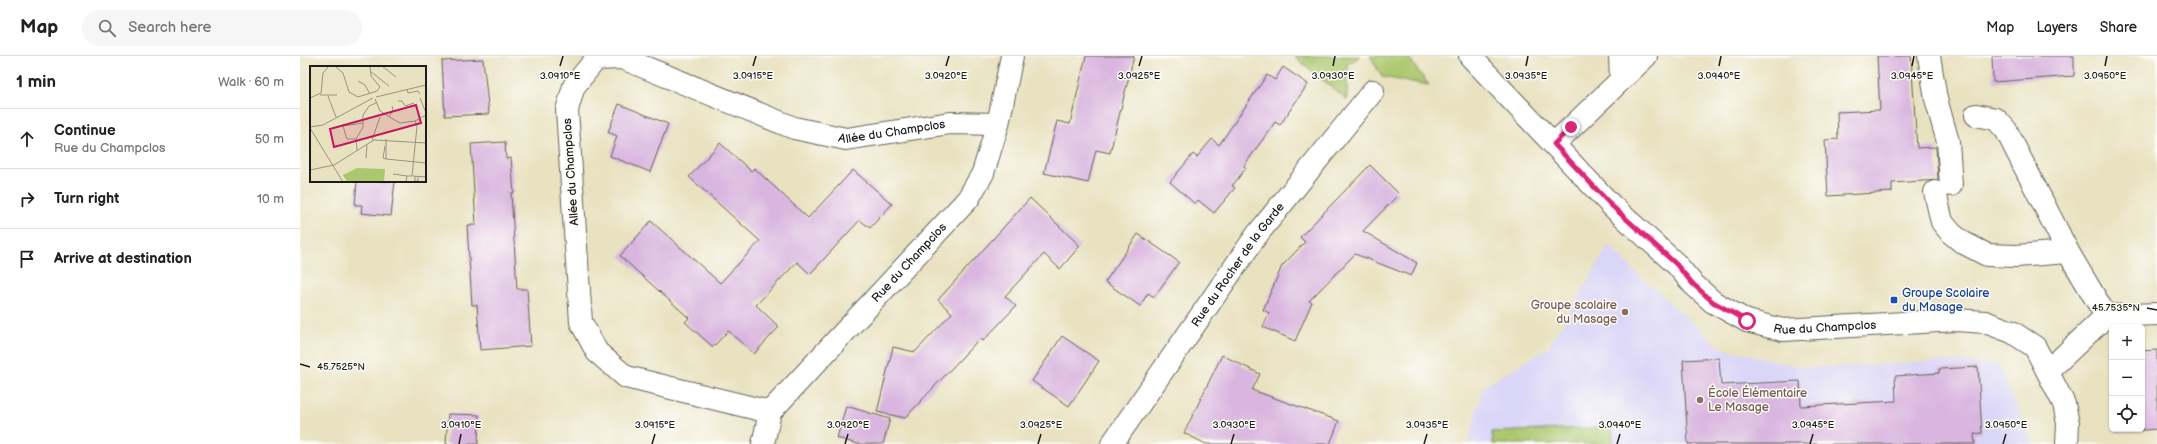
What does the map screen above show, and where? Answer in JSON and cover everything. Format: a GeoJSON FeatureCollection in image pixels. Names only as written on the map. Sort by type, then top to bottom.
{"type":"FeatureCollection","features":[{"type":"Feature","properties":{"kind":"street","name":"Rue du Champclos"},"geometry":{"type":"LineString","coordinates":[[770,412],[968,199],[983,173],[998,124],[1012,56]]}},
{"type":"Feature","properties":{"kind":"street","name":"Rue du Champclos"},"geometry":{"type":"LineString","coordinates":[[1470,56],[1612,206],[1676,264],[1693,284],[1713,302],[1747,321],[1783,330],[1956,320],[1985,322],[2012,332],[2034,347],[2048,371],[2064,404],[2068,422],[2067,444]]}},
{"type":"Feature","properties":{"kind":"street"},"geometry":{"type":"LineString","coordinates":[[1620,56],[1620,80]]}},
{"type":"Feature","properties":{"kind":"street"},"geometry":{"type":"LineString","coordinates":[[1554,144],[1646,56]]}},
{"type":"Feature","properties":{"kind":"street"},"geometry":{"type":"LineString","coordinates":[[1929,56],[1936,99],[1948,142],[1943,188],[1942,222],[1951,234],[1962,242],[1987,255],[2016,256],[2068,252]]}},
{"type":"Feature","properties":{"kind":"street","name":"Allée du Champclos"},"geometry":{"type":"LineString","coordinates":[[770,412],[626,377],[597,352],[581,322],[567,110],[574,86],[596,59],[622,58],[794,128],[846,139],[950,123],[998,124]]}},
{"type":"Feature","properties":{"kind":"street","name":"Rue du Rocher de la Garde"},"geometry":{"type":"LineString","coordinates":[[1112,444],[1256,236],[1373,91]]}},
{"type":"Feature","properties":{"kind":"street"},"geometry":{"type":"LineString","coordinates":[[1976,115],[1996,119],[2006,130],[2068,252],[2106,316]]}},
{"type":"Feature","properties":{"kind":"street"},"geometry":{"type":"LineString","coordinates":[[2048,371],[2106,316],[2157,314]]}},
{"type":"Feature","properties":{"kind":"street"},"geometry":{"type":"LineString","coordinates":[[763,444],[770,412]]}},
{"type":"Feature","properties":{"kind":"shaded area","name":"Groupe scolaire du Masage"},"geometry":{"type":"Polygon","coordinates":[[[1609,245],[1639,275],[1721,348],[1806,368],[1948,361],[1998,365],[2034,444],[1468,444],[1483,387],[1548,348],[1609,245]]]}},
{"type":"Feature","properties":{"kind":"green space"},"geometry":{"type":"Polygon","coordinates":[[[1294,56],[1361,56],[1347,64],[1347,100],[1294,56]]]}},
{"type":"Feature","properties":{"kind":"green space"},"geometry":{"type":"Polygon","coordinates":[[[1370,56],[1407,56],[1429,85],[1382,77],[1370,56]]]}},
{"type":"Feature","properties":{"kind":"green space"},"geometry":{"type":"Polygon","coordinates":[[[1612,427],[1613,444],[1493,444],[1492,432],[1612,427]]]}},
{"type":"Feature","properties":{"kind":"building"},"geometry":{"type":"Polygon","coordinates":[[[1086,56],[1134,56],[1110,153],[1096,150],[1088,183],[1044,173],[1057,121],[1070,124],[1086,56]]]}},
{"type":"Feature","properties":{"kind":"building"},"geometry":{"type":"Polygon","coordinates":[[[1877,56],[1911,56],[1917,148],[1936,147],[1938,180],[1892,183],[1892,192],[1828,196],[1825,140],[1838,139],[1837,112],[1880,110],[1877,56]]]}},
{"type":"Feature","properties":{"kind":"building"},"geometry":{"type":"Polygon","coordinates":[[[1992,56],[2074,56],[2074,76],[1993,82],[1992,56]]]}},
{"type":"Feature","properties":{"kind":"building"},"geometry":{"type":"Polygon","coordinates":[[[483,59],[489,114],[445,116],[442,61],[483,59]]]}},
{"type":"Feature","properties":{"kind":"building"},"geometry":{"type":"Polygon","coordinates":[[[1283,67],[1308,84],[1280,125],[1275,122],[1244,166],[1246,168],[1232,186],[1235,188],[1214,213],[1198,200],[1195,204],[1170,182],[1193,154],[1197,157],[1212,139],[1219,145],[1267,75],[1275,80],[1283,67]]]}},
{"type":"Feature","properties":{"kind":"building"},"geometry":{"type":"Polygon","coordinates":[[[619,104],[668,124],[650,172],[610,156],[617,136],[608,132],[619,104]]]}},
{"type":"Feature","properties":{"kind":"building"},"geometry":{"type":"Polygon","coordinates":[[[505,142],[506,159],[511,158],[514,193],[511,193],[517,289],[527,289],[531,346],[480,350],[477,305],[472,305],[467,225],[476,225],[471,144],[505,142]]]}},
{"type":"Feature","properties":{"kind":"building"},"geometry":{"type":"Polygon","coordinates":[[[720,143],[751,171],[754,168],[808,218],[853,170],[892,204],[870,228],[860,220],[810,274],[797,262],[756,305],[779,327],[754,354],[728,331],[713,347],[685,322],[689,318],[620,256],[651,221],[720,283],[760,241],[689,177],[720,143]]]}},
{"type":"Feature","properties":{"kind":"building"},"geometry":{"type":"Polygon","coordinates":[[[1370,165],[1399,194],[1363,231],[1417,263],[1411,276],[1355,254],[1309,301],[1312,302],[1295,341],[1263,327],[1269,313],[1263,310],[1282,266],[1305,242],[1300,237],[1370,165]]]}},
{"type":"Feature","properties":{"kind":"building"},"geometry":{"type":"Polygon","coordinates":[[[357,182],[395,182],[391,216],[361,213],[362,205],[355,205],[357,182]]]}},
{"type":"Feature","properties":{"kind":"building"},"geometry":{"type":"Polygon","coordinates":[[[1030,198],[1080,246],[1060,269],[1044,254],[1005,296],[1016,306],[983,341],[980,338],[905,418],[877,412],[893,347],[915,352],[952,313],[938,300],[1030,198]]]}},
{"type":"Feature","properties":{"kind":"building"},"geometry":{"type":"Polygon","coordinates":[[[1138,234],[1179,262],[1154,297],[1148,293],[1140,306],[1105,282],[1138,234]]]}},
{"type":"Feature","properties":{"kind":"building"},"geometry":{"type":"Polygon","coordinates":[[[1062,336],[1099,361],[1069,406],[1032,381],[1062,336]]]}},
{"type":"Feature","properties":{"kind":"building"},"geometry":{"type":"Polygon","coordinates":[[[2157,350],[2157,429],[2145,430],[2145,351],[2157,350]]]}},
{"type":"Feature","properties":{"kind":"building"},"geometry":{"type":"Polygon","coordinates":[[[1222,355],[1260,374],[1252,390],[1339,421],[1330,444],[1206,444],[1184,433],[1222,355]]]}},
{"type":"Feature","properties":{"kind":"building"},"geometry":{"type":"Polygon","coordinates":[[[1719,358],[1721,385],[1800,381],[1801,406],[1896,401],[1895,376],[1939,373],[1939,369],[1978,367],[1982,433],[1974,434],[1975,444],[1688,444],[1683,360],[1719,358]]]}},
{"type":"Feature","properties":{"kind":"building"},"geometry":{"type":"Polygon","coordinates":[[[846,406],[890,419],[883,444],[858,444],[837,438],[846,406]]]}},
{"type":"Feature","properties":{"kind":"building"},"geometry":{"type":"Polygon","coordinates":[[[448,414],[479,415],[478,444],[446,444],[448,414]]]}},
{"type":"Feature","properties":{"kind":"place","name":"Groupe Scolaire du Masage"},"geometry":{"type":"Point","coordinates":[1894,300]}},
{"type":"Feature","properties":{"kind":"place","name":"Groupe scolaire du Masage"},"geometry":{"type":"Point","coordinates":[1625,312]}},
{"type":"Feature","properties":{"kind":"place","name":"École Élémentaire Le Masage"},"geometry":{"type":"Point","coordinates":[1700,400]}},
{"type":"Feature","properties":{"kind":"route"},"geometry":{"type":"LineString","coordinates":[[1571,127],[1554,144],[1612,206],[1676,264],[1693,284],[1713,302],[1747,321]]}}]}
